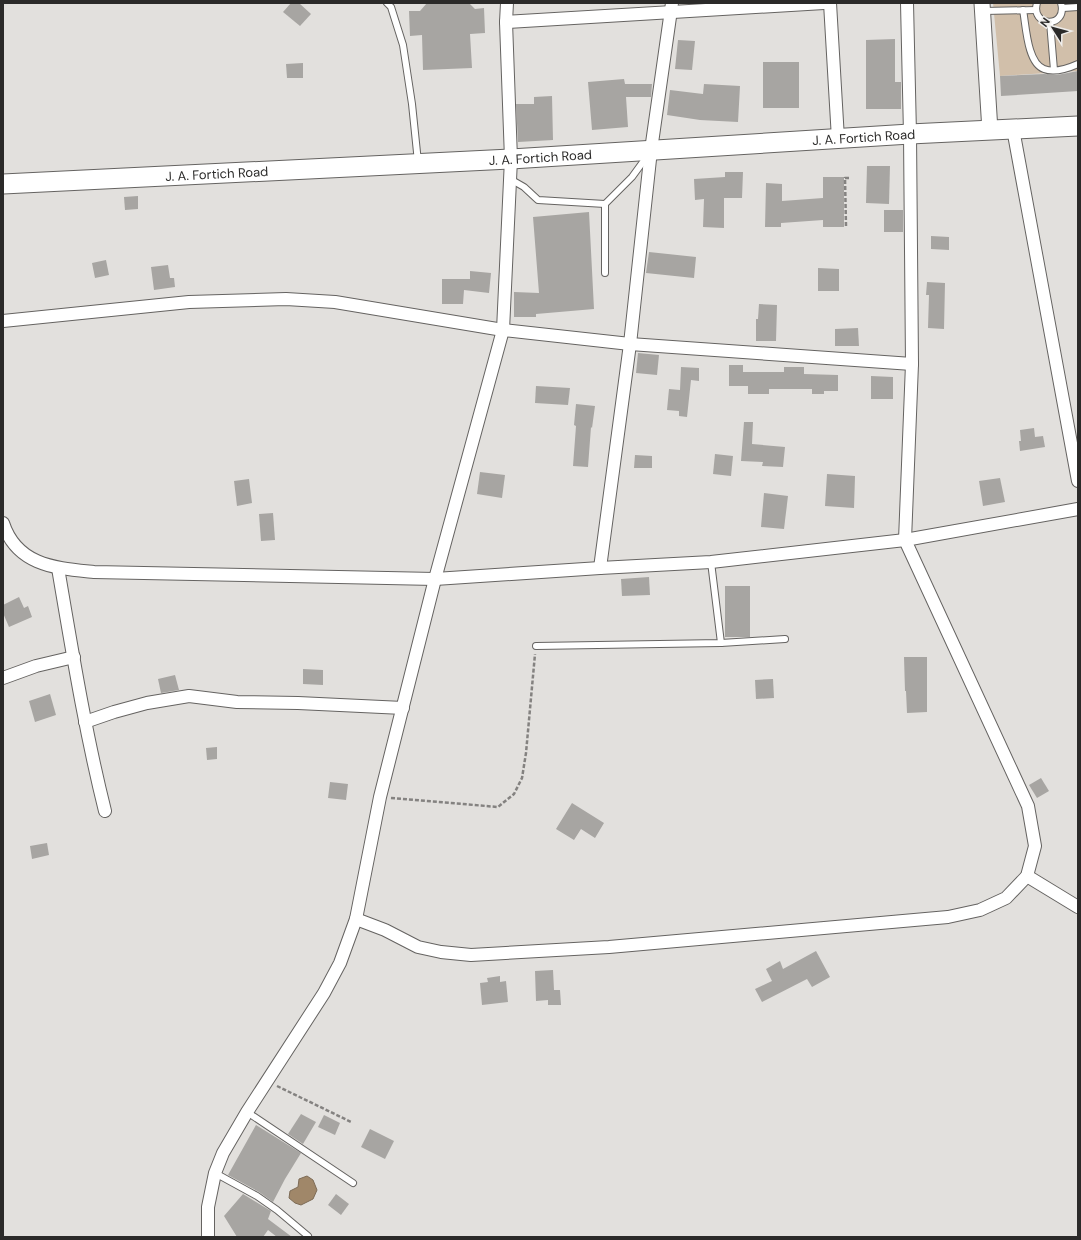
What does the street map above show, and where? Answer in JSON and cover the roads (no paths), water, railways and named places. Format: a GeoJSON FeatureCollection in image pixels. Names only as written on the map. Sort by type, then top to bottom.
{"type":"FeatureCollection","features":[{"type":"Feature","properties":{"kind":"highway","name":"J. A. Fortich Road"},"geometry":{"type":"LineString","coordinates":[[3,184],[511,159],[910,134],[1078,126]]}},
{"type":"Feature","properties":{"kind":"street"},"geometry":{"type":"LineString","coordinates":[[208,1237],[208,1207],[215,1173],[223,1153],[247,1112],[328,987],[340,963],[356,919],[380,797],[435,579],[503,330],[511,159],[506,22],[507,3]]}},
{"type":"Feature","properties":{"kind":"street"},"geometry":{"type":"LineString","coordinates":[[506,22],[671,8],[824,3]]}},
{"type":"Feature","properties":{"kind":"street"},"geometry":{"type":"LineString","coordinates":[[830,3],[838,139]]}},
{"type":"Feature","properties":{"kind":"street"},"geometry":{"type":"LineString","coordinates":[[356,919],[385,930],[418,947],[441,952],[472,955],[531,953],[948,917],[980,910],[1006,898],[1026,876],[1035,846],[1028,806],[905,540],[912,364],[907,3]]}},
{"type":"Feature","properties":{"kind":"street"},"geometry":{"type":"LineString","coordinates":[[982,7],[990,131]]}},
{"type":"Feature","properties":{"kind":"street"},"geometry":{"type":"LineString","coordinates":[[600,568],[630,344],[651,150],[671,8]]}},
{"type":"Feature","properties":{"kind":"street"},"geometry":{"type":"LineString","coordinates":[[1013,129],[1078,481]]}},
{"type":"Feature","properties":{"kind":"street"},"geometry":{"type":"LineString","coordinates":[[3,321],[189,302],[286,299],[336,302],[503,330],[630,344],[912,364]]}},
{"type":"Feature","properties":{"kind":"street"},"geometry":{"type":"LineString","coordinates":[[3,523],[14,545],[29,557],[47,566],[58,568],[94,572],[435,579],[711,562],[905,540],[1078,509]]}},
{"type":"Feature","properties":{"kind":"street"},"geometry":{"type":"LineString","coordinates":[[58,568],[85,722],[94,768],[105,811]]}},
{"type":"Feature","properties":{"kind":"street"},"geometry":{"type":"LineString","coordinates":[[3,678],[36,666],[74,657]]}},
{"type":"Feature","properties":{"kind":"street"},"geometry":{"type":"LineString","coordinates":[[85,722],[147,703],[189,696],[237,702],[298,703],[403,708]]}},
{"type":"Feature","properties":{"kind":"street"},"geometry":{"type":"LineString","coordinates":[[1026,876],[1078,907]]}},
{"type":"Feature","properties":{"kind":"lane"},"geometry":{"type":"LineString","coordinates":[[387,3],[391,7],[403,45],[412,104],[418,164]]}},
{"type":"Feature","properties":{"kind":"lane"},"geometry":{"type":"LineString","coordinates":[[982,7],[1023,10],[1037,6],[1037,15],[1040,19],[1050,22],[1059,18],[1062,13],[1062,6],[1078,7]]}},
{"type":"Feature","properties":{"kind":"lane"},"geometry":{"type":"LineString","coordinates":[[1023,10],[1030,54],[1037,65],[1045,70],[1054,70],[1078,64]]}},
{"type":"Feature","properties":{"kind":"lane"},"geometry":{"type":"LineString","coordinates":[[1050,22],[1054,70]]}},
{"type":"Feature","properties":{"kind":"lane"},"geometry":{"type":"LineString","coordinates":[[605,273],[605,204],[632,177],[651,150]]}},
{"type":"Feature","properties":{"kind":"lane"},"geometry":{"type":"LineString","coordinates":[[510,179],[524,187],[538,200],[605,204]]}},
{"type":"Feature","properties":{"kind":"lane"},"geometry":{"type":"LineString","coordinates":[[711,562],[721,643]]}},
{"type":"Feature","properties":{"kind":"lane"},"geometry":{"type":"LineString","coordinates":[[536,646],[721,643],[785,639]]}},
{"type":"Feature","properties":{"kind":"lane"},"geometry":{"type":"LineString","coordinates":[[247,1112],[353,1183]]}},
{"type":"Feature","properties":{"kind":"lane"},"geometry":{"type":"LineString","coordinates":[[215,1173],[257,1196],[277,1210],[308,1236]]}}]}
